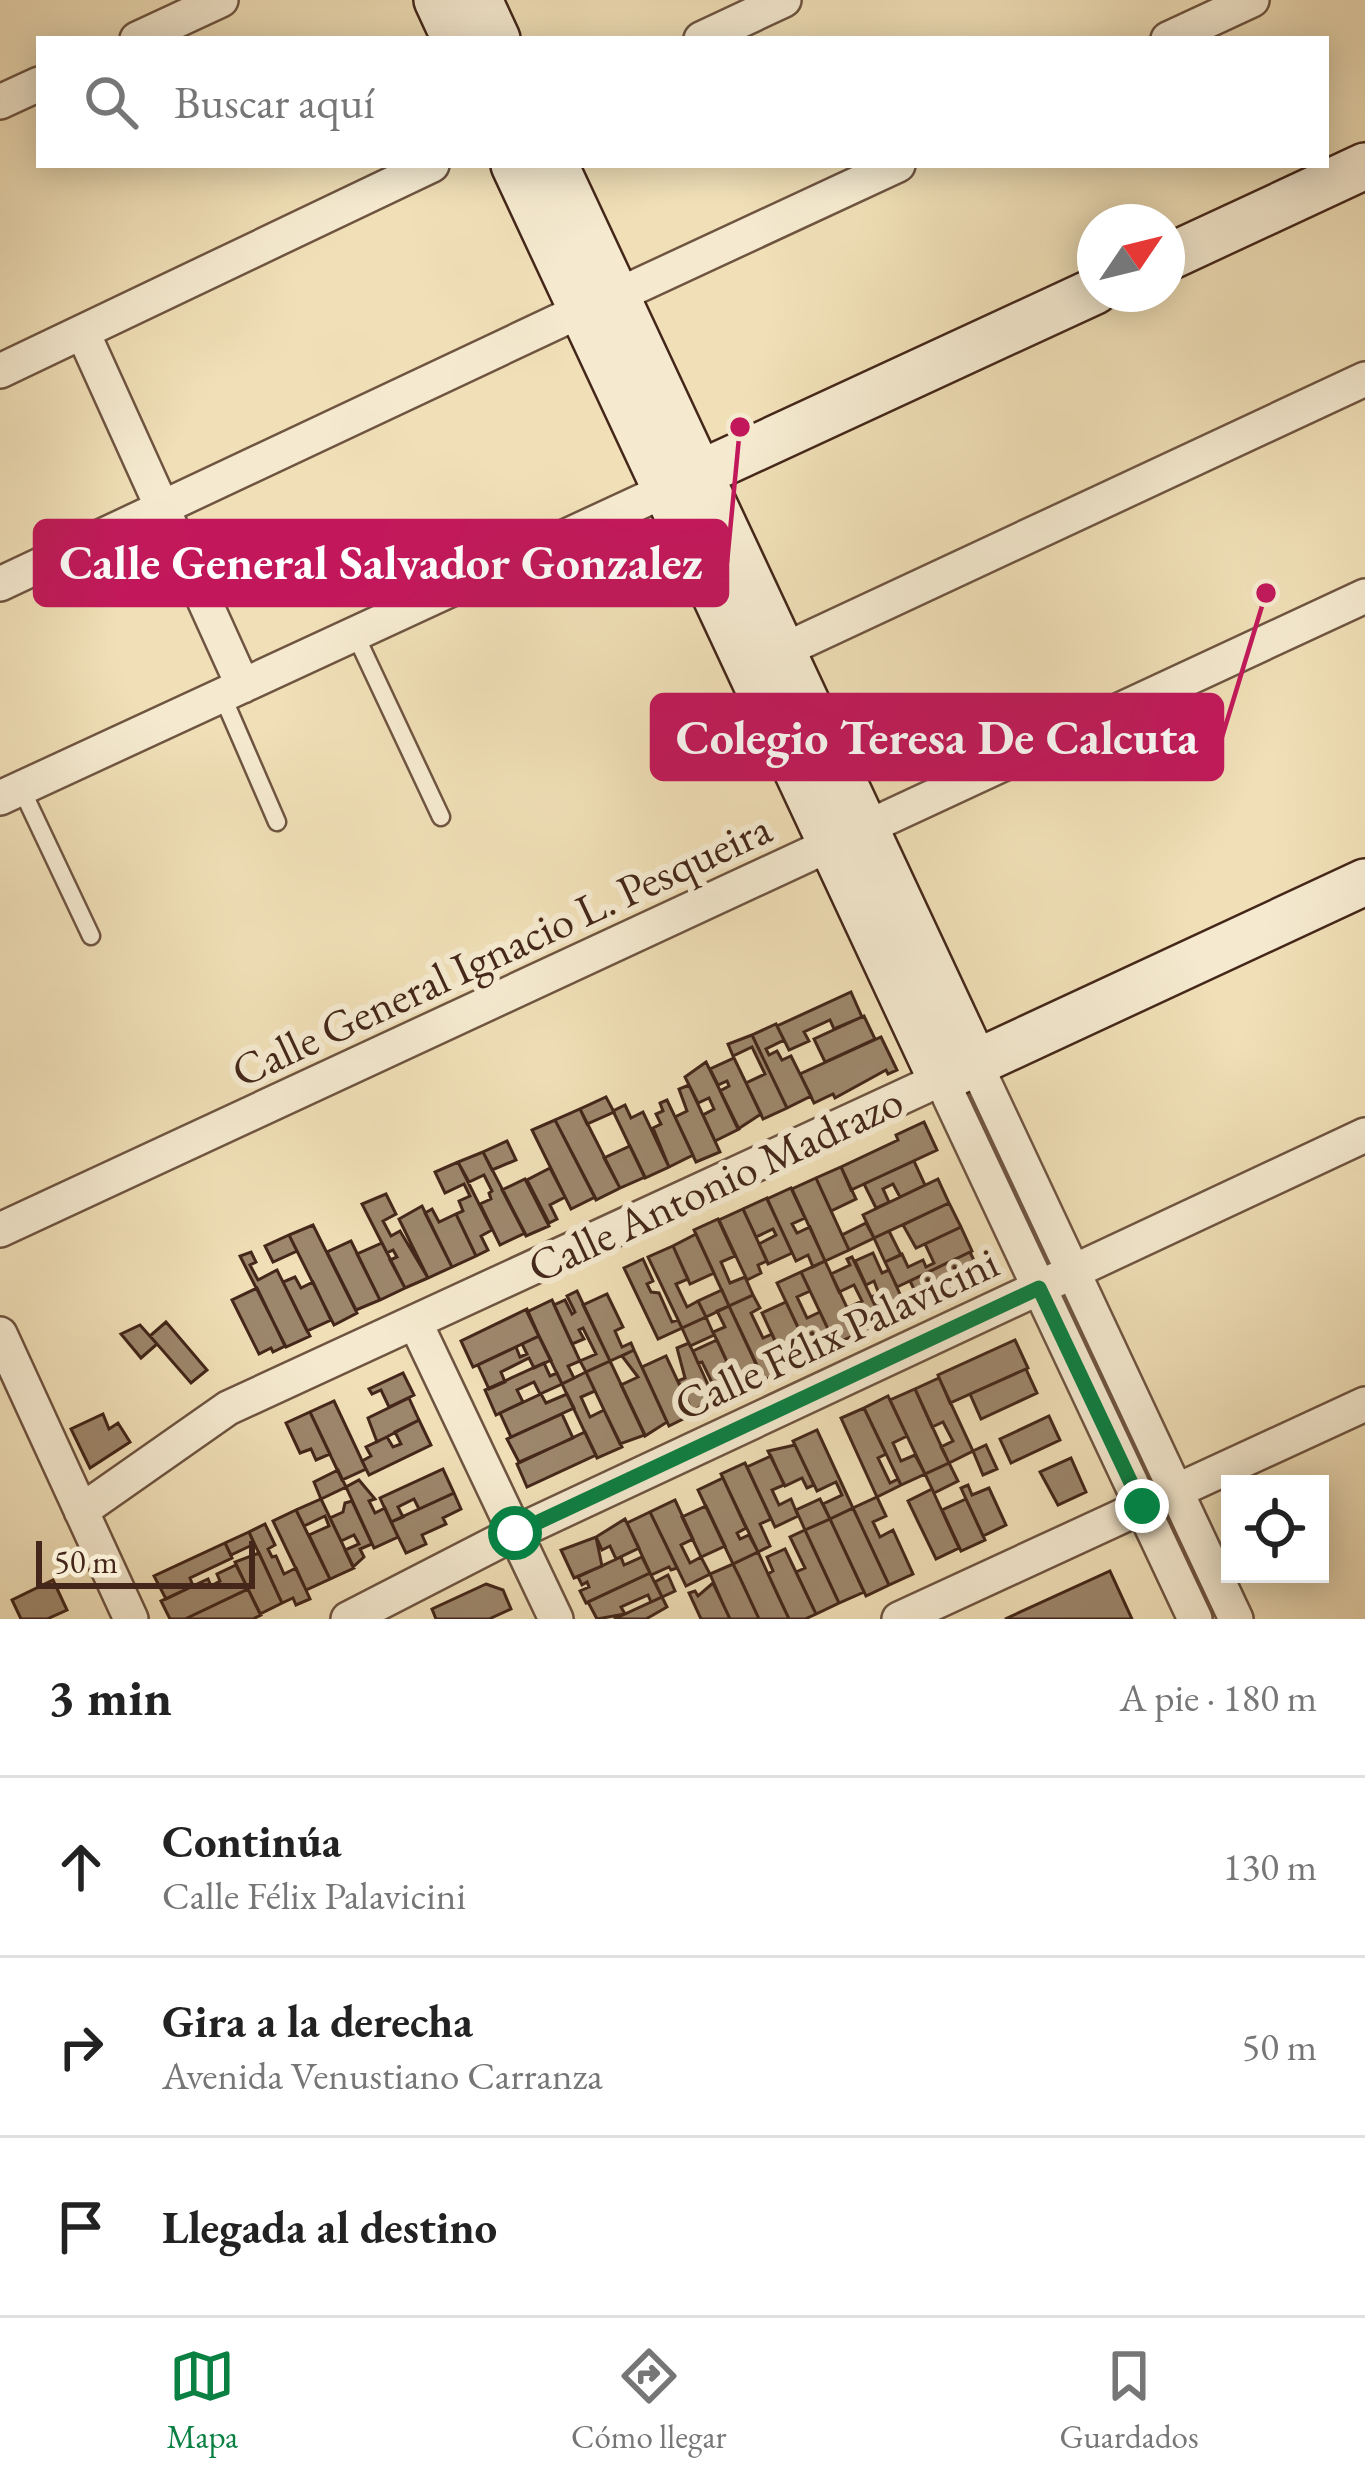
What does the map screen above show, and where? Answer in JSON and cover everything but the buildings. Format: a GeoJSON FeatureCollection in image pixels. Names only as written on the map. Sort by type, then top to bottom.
{"type":"FeatureCollection","features":[{"type":"Feature","properties":{"kind":"street"},"geometry":{"type":"LineString","coordinates":[[143,36],[221,0]]}},
{"type":"Feature","properties":{"kind":"street"},"geometry":{"type":"LineString","coordinates":[[437,0],[454,36]]}},
{"type":"Feature","properties":{"kind":"street"},"geometry":{"type":"LineString","coordinates":[[479,0],[496,36]]}},
{"type":"Feature","properties":{"kind":"street"},"geometry":{"type":"LineString","coordinates":[[706,36],[784,0]]}},
{"type":"Feature","properties":{"kind":"street"},"geometry":{"type":"LineString","coordinates":[[1174,36],[1252,0]]}},
{"type":"Feature","properties":{"kind":"street"},"geometry":{"type":"LineString","coordinates":[[0,102],[36,85]]}},
{"type":"Feature","properties":{"kind":"street"},"geometry":{"type":"LineString","coordinates":[[1185,250],[1365,166]]}},
{"type":"Feature","properties":{"kind":"street"},"geometry":{"type":"LineString","coordinates":[[0,371],[426,168]]}},
{"type":"Feature","properties":{"kind":"street"},"geometry":{"type":"LineString","coordinates":[[516,168],[599,303],[958,1071],[1039,1288],[1195,1619]]}},
{"type":"Feature","properties":{"kind":"street"},"geometry":{"type":"LineString","coordinates":[[557,168],[599,303]]}},
{"type":"Feature","properties":{"kind":"street"},"geometry":{"type":"LineString","coordinates":[[0,584],[892,168]]}},
{"type":"Feature","properties":{"kind":"street"},"geometry":{"type":"LineString","coordinates":[[10,793],[1077,299]]}},
{"type":"Feature","properties":{"kind":"street"},"geometry":{"type":"LineString","coordinates":[[83,333],[163,508],[233,690]]}},
{"type":"Feature","properties":{"kind":"street"},"geometry":{"type":"LineString","coordinates":[[782,651],[1365,379]]}},
{"type":"Feature","properties":{"kind":"street"},"geometry":{"type":"LineString","coordinates":[[682,482],[782,651],[849,838]]}},
{"type":"Feature","properties":{"kind":"street","name":"Calle General Ignacio L. Pesqueira"},"geometry":{"type":"LineString","coordinates":[[0,1230],[1365,596]]}},
{"type":"Feature","properties":{"kind":"street","name":"Calle Antonio Madrazo"},"geometry":{"type":"LineString","coordinates":[[81,1511],[229,1408],[1365,882]]}},
{"type":"Feature","properties":{"kind":"street"},"geometry":{"type":"LineString","coordinates":[[958,1071],[1073,1272],[1236,1619]]}},
{"type":"Feature","properties":{"kind":"street","name":"Calle Félix Palavicini"},"geometry":{"type":"LineString","coordinates":[[348,1619],[515,1533],[1365,1136]]}},
{"type":"Feature","properties":{"kind":"street"},"geometry":{"type":"LineString","coordinates":[[415,1322],[556,1619]]}},
{"type":"Feature","properties":{"kind":"street"},"geometry":{"type":"LineString","coordinates":[[0,1334],[131,1619]]}},
{"type":"Feature","properties":{"kind":"street"},"geometry":{"type":"LineString","coordinates":[[899,1619],[1365,1404]]}},
{"type":"Feature","properties":{"kind":"lane"},"geometry":{"type":"LineString","coordinates":[[355,634],[441,817]]}},
{"type":"Feature","properties":{"kind":"lane"},"geometry":{"type":"LineString","coordinates":[[233,690],[277,821]]}},
{"type":"Feature","properties":{"kind":"lane"},"geometry":{"type":"LineString","coordinates":[[10,793],[91,936]]}},
{"type":"Feature","properties":{"kind":"place","name":"Calle General Salvador Gonzalez"},"geometry":{"type":"Point","coordinates":[740,427]}},
{"type":"Feature","properties":{"kind":"place","name":"Colegio Teresa De Calcuta"},"geometry":{"type":"Point","coordinates":[1266,593]}},
{"type":"Feature","properties":{"kind":"route"},"geometry":{"type":"LineString","coordinates":[[515,1533],[1039,1288],[1142,1506]]}}]}
